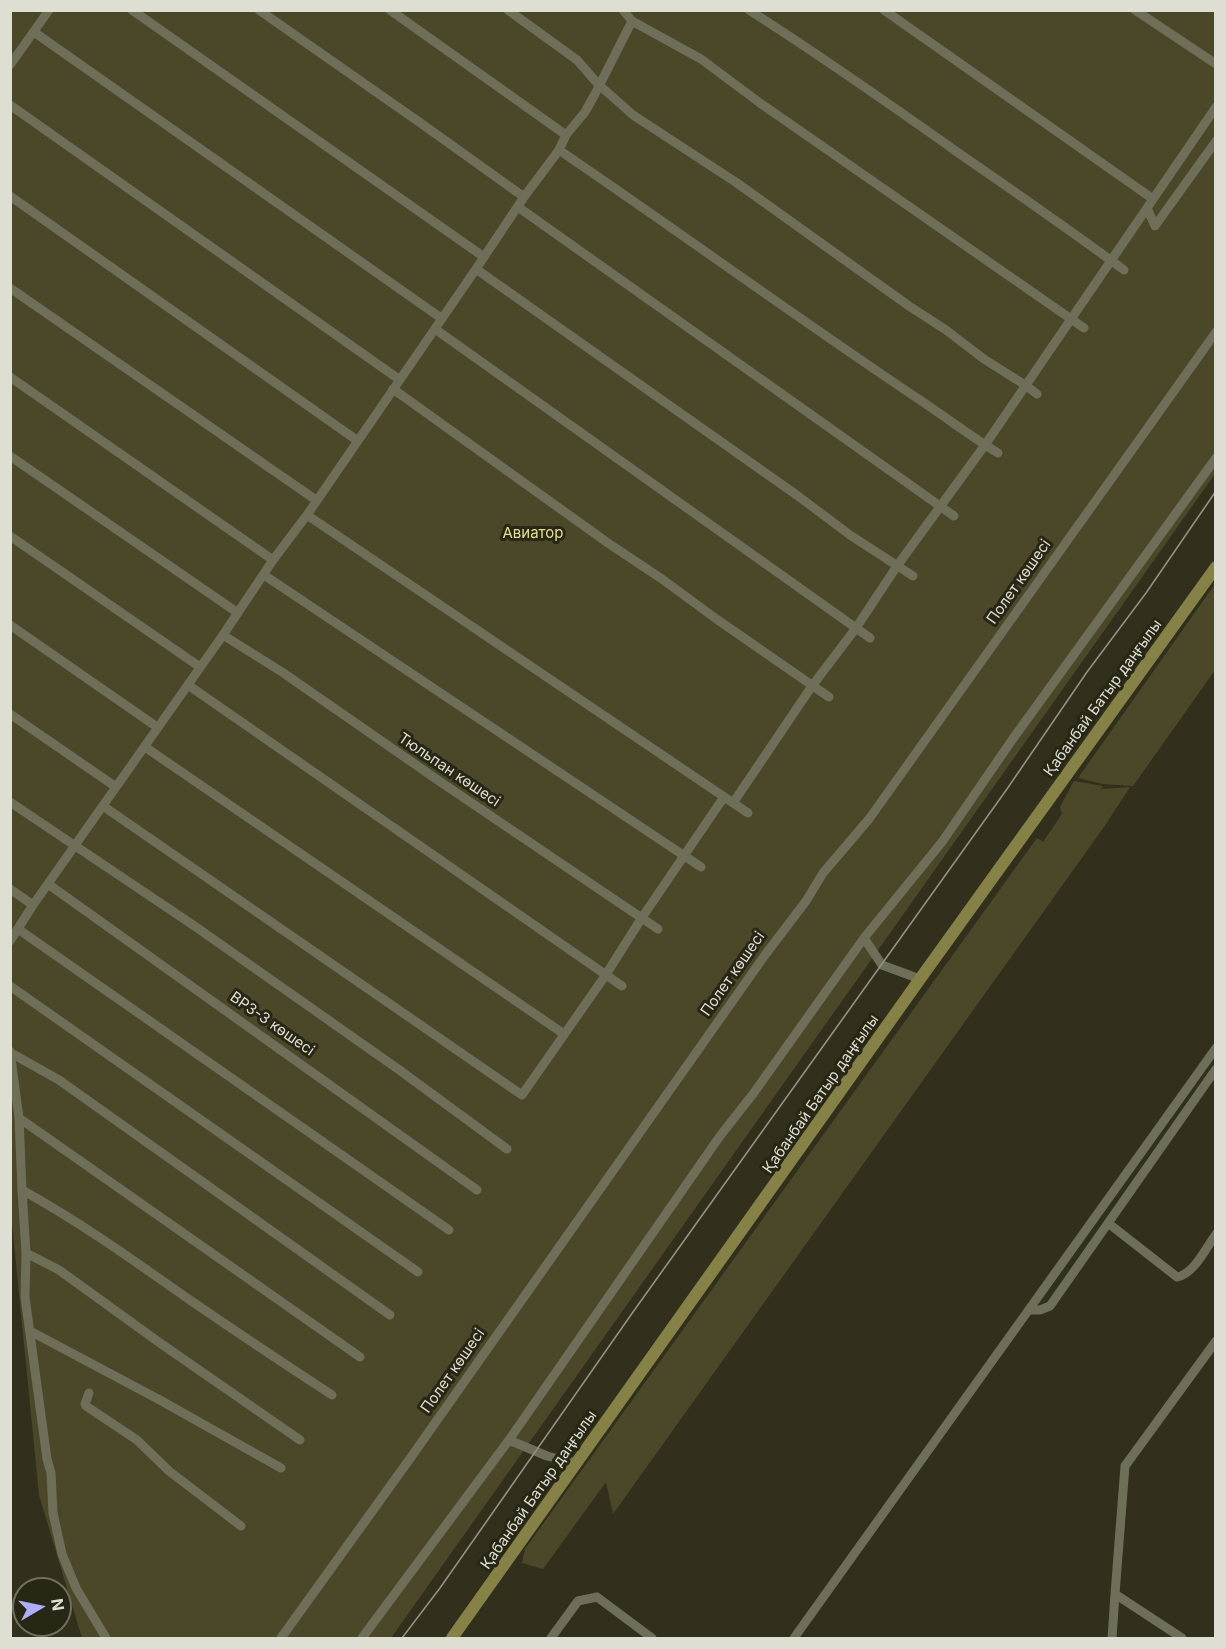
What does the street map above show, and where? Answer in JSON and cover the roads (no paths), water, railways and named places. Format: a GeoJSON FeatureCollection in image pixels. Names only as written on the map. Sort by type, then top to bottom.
{"type":"FeatureCollection","features":[{"type":"Feature","properties":{"kind":"main road","name":"Қабанбай Батыр даңғылы"},"geometry":{"type":"LineString","coordinates":[[452,1638],[1215,567]]}},
{"type":"Feature","properties":{"kind":"main road"},"geometry":{"type":"LineString","coordinates":[[442,1638],[488,1588]]}},
{"type":"Feature","properties":{"kind":"street"},"geometry":{"type":"LineString","coordinates":[[10,65],[49,10]]}},
{"type":"Feature","properties":{"kind":"street"},"geometry":{"type":"LineString","coordinates":[[132,10],[484,257]]}},
{"type":"Feature","properties":{"kind":"street"},"geometry":{"type":"LineString","coordinates":[[260,10],[524,197]]}},
{"type":"Feature","properties":{"kind":"street"},"geometry":{"type":"LineString","coordinates":[[390,10],[566,135]]}},
{"type":"Feature","properties":{"kind":"street"},"geometry":{"type":"LineString","coordinates":[[508,10],[577,60],[598,84],[633,116],[737,183],[984,359],[1037,394]]}},
{"type":"Feature","properties":{"kind":"street"},"geometry":{"type":"LineString","coordinates":[[749,10],[855,80],[1124,270]]}},
{"type":"Feature","properties":{"kind":"street"},"geometry":{"type":"LineString","coordinates":[[884,10],[1153,199]]}},
{"type":"Feature","properties":{"kind":"street"},"geometry":{"type":"LineString","coordinates":[[1135,10],[1215,64]]}},
{"type":"Feature","properties":{"kind":"street"},"geometry":{"type":"LineString","coordinates":[[622,11],[632,21],[701,59],[760,103],[1083,328]]}},
{"type":"Feature","properties":{"kind":"street"},"geometry":{"type":"LineString","coordinates":[[10,941],[273,560],[307,515],[524,197],[559,150],[566,135],[585,112],[632,21]]}},
{"type":"Feature","properties":{"kind":"street"},"geometry":{"type":"LineString","coordinates":[[34,32],[441,318]]}},
{"type":"Feature","properties":{"kind":"street"},"geometry":{"type":"LineString","coordinates":[[10,105],[400,380]]}},
{"type":"Feature","properties":{"kind":"street"},"geometry":{"type":"LineString","coordinates":[[733,803],[812,686],[856,628],[897,566],[985,445],[1215,106]]}},
{"type":"Feature","properties":{"kind":"street"},"geometry":{"type":"LineString","coordinates":[[1147,208],[1155,226],[1215,141]]}},
{"type":"Feature","properties":{"kind":"street"},"geometry":{"type":"LineString","coordinates":[[559,150],[663,220],[862,362],[998,453]]}},
{"type":"Feature","properties":{"kind":"street"},"geometry":{"type":"LineString","coordinates":[[10,196],[358,441]]}},
{"type":"Feature","properties":{"kind":"street"},"geometry":{"type":"LineString","coordinates":[[518,207],[954,516]]}},
{"type":"Feature","properties":{"kind":"street"},"geometry":{"type":"LineString","coordinates":[[476,269],[850,535],[913,576]]}},
{"type":"Feature","properties":{"kind":"street"},"geometry":{"type":"LineString","coordinates":[[10,288],[316,500]]}},
{"type":"Feature","properties":{"kind":"street"},"geometry":{"type":"LineString","coordinates":[[435,329],[870,638]]}},
{"type":"Feature","properties":{"kind":"street","name":"Полет көшесі"},"geometry":{"type":"LineString","coordinates":[[281,1638],[823,873],[869,819],[1215,332]]}},
{"type":"Feature","properties":{"kind":"street"},"geometry":{"type":"LineString","coordinates":[[10,377],[273,560]]}},
{"type":"Feature","properties":{"kind":"street"},"geometry":{"type":"LineString","coordinates":[[393,389],[829,697]]}},
{"type":"Feature","properties":{"kind":"street"},"geometry":{"type":"LineString","coordinates":[[10,456],[238,613]]}},
{"type":"Feature","properties":{"kind":"street"},"geometry":{"type":"LineString","coordinates":[[362,1638],[509,1440],[720,1136],[753,1094],[864,938],[942,842],[1012,740],[1215,458]]}},
{"type":"Feature","properties":{"kind":"street"},"geometry":{"type":"LineString","coordinates":[[307,515],[748,813]]}},
{"type":"Feature","properties":{"kind":"street"},"geometry":{"type":"LineString","coordinates":[[10,536],[200,667]]}},
{"type":"Feature","properties":{"kind":"street"},"geometry":{"type":"LineString","coordinates":[[264,575],[701,867]]}},
{"type":"Feature","properties":{"kind":"street"},"geometry":{"type":"LineString","coordinates":[[10,625],[157,728]]}},
{"type":"Feature","properties":{"kind":"street","name":"Тюльпан көшесі"},"geometry":{"type":"LineString","coordinates":[[223,635],[658,929]]}},
{"type":"Feature","properties":{"kind":"street"},"geometry":{"type":"LineString","coordinates":[[188,685],[622,986]]}},
{"type":"Feature","properties":{"kind":"street"},"geometry":{"type":"LineString","coordinates":[[10,714],[116,787]]}},
{"type":"Feature","properties":{"kind":"street"},"geometry":{"type":"LineString","coordinates":[[145,747],[564,1034]]}},
{"type":"Feature","properties":{"kind":"street"},"geometry":{"type":"LineString","coordinates":[[103,806],[522,1095],[605,976],[724,797]]}},
{"type":"Feature","properties":{"kind":"street"},"geometry":{"type":"LineString","coordinates":[[10,802],[196,927],[507,1149]]}},
{"type":"Feature","properties":{"kind":"street","name":"ВРЗ-3 көшесі"},"geometry":{"type":"LineString","coordinates":[[48,884],[477,1190]]}},
{"type":"Feature","properties":{"kind":"street"},"geometry":{"type":"LineString","coordinates":[[10,889],[33,905]]}},
{"type":"Feature","properties":{"kind":"street"},"geometry":{"type":"LineString","coordinates":[[18,929],[449,1230]]}},
{"type":"Feature","properties":{"kind":"street"},"geometry":{"type":"LineString","coordinates":[[864,938],[882,965],[920,979]]}},
{"type":"Feature","properties":{"kind":"street"},"geometry":{"type":"LineString","coordinates":[[10,986],[418,1272]]}},
{"type":"Feature","properties":{"kind":"street"},"geometry":{"type":"LineString","coordinates":[[794,1638],[1215,1048]]}},
{"type":"Feature","properties":{"kind":"street"},"geometry":{"type":"LineString","coordinates":[[11,1052],[19,1118],[26,1253],[25,1297],[46,1459],[51,1473],[53,1513],[62,1554],[76,1588],[106,1638]]}},
{"type":"Feature","properties":{"kind":"street"},"geometry":{"type":"LineString","coordinates":[[11,1052],[59,1080],[390,1315]]}},
{"type":"Feature","properties":{"kind":"street"},"geometry":{"type":"LineString","coordinates":[[1029,1310],[1040,1310],[1050,1306],[1215,1072]]}},
{"type":"Feature","properties":{"kind":"street"},"geometry":{"type":"LineString","coordinates":[[19,1118],[360,1357]]}},
{"type":"Feature","properties":{"kind":"street"},"geometry":{"type":"LineString","coordinates":[[22,1190],[101,1238],[332,1395]]}},
{"type":"Feature","properties":{"kind":"street"},"geometry":{"type":"LineString","coordinates":[[1108,1223],[1177,1277],[1184,1276],[1190,1271],[1215,1234]]}},
{"type":"Feature","properties":{"kind":"street"},"geometry":{"type":"LineString","coordinates":[[26,1253],[59,1270],[300,1440]]}},
{"type":"Feature","properties":{"kind":"street"},"geometry":{"type":"LineString","coordinates":[[30,1331],[281,1468]]}},
{"type":"Feature","properties":{"kind":"street"},"geometry":{"type":"LineString","coordinates":[[1112,1638],[1125,1466],[1215,1341]]}},
{"type":"Feature","properties":{"kind":"street"},"geometry":{"type":"LineString","coordinates":[[89,1392],[86,1406],[137,1440],[170,1471],[241,1526]]}},
{"type":"Feature","properties":{"kind":"street"},"geometry":{"type":"LineString","coordinates":[[509,1440],[547,1456],[576,1463]]}},
{"type":"Feature","properties":{"kind":"street"},"geometry":{"type":"LineString","coordinates":[[1116,1594],[1182,1638]]}},
{"type":"Feature","properties":{"kind":"street"},"geometry":{"type":"LineString","coordinates":[[551,1638],[578,1601],[597,1598],[652,1638]]}},
{"type":"Feature","properties":{"kind":"tram line"},"geometry":{"type":"LineString","coordinates":[[402,1638],[440,1588],[633,1312],[1007,789],[1216,491]]}},
{"type":"Feature","properties":{"kind":"park label","name":"Авиатор"},"geometry":{"type":"Point","coordinates":[533,533]}}]}
